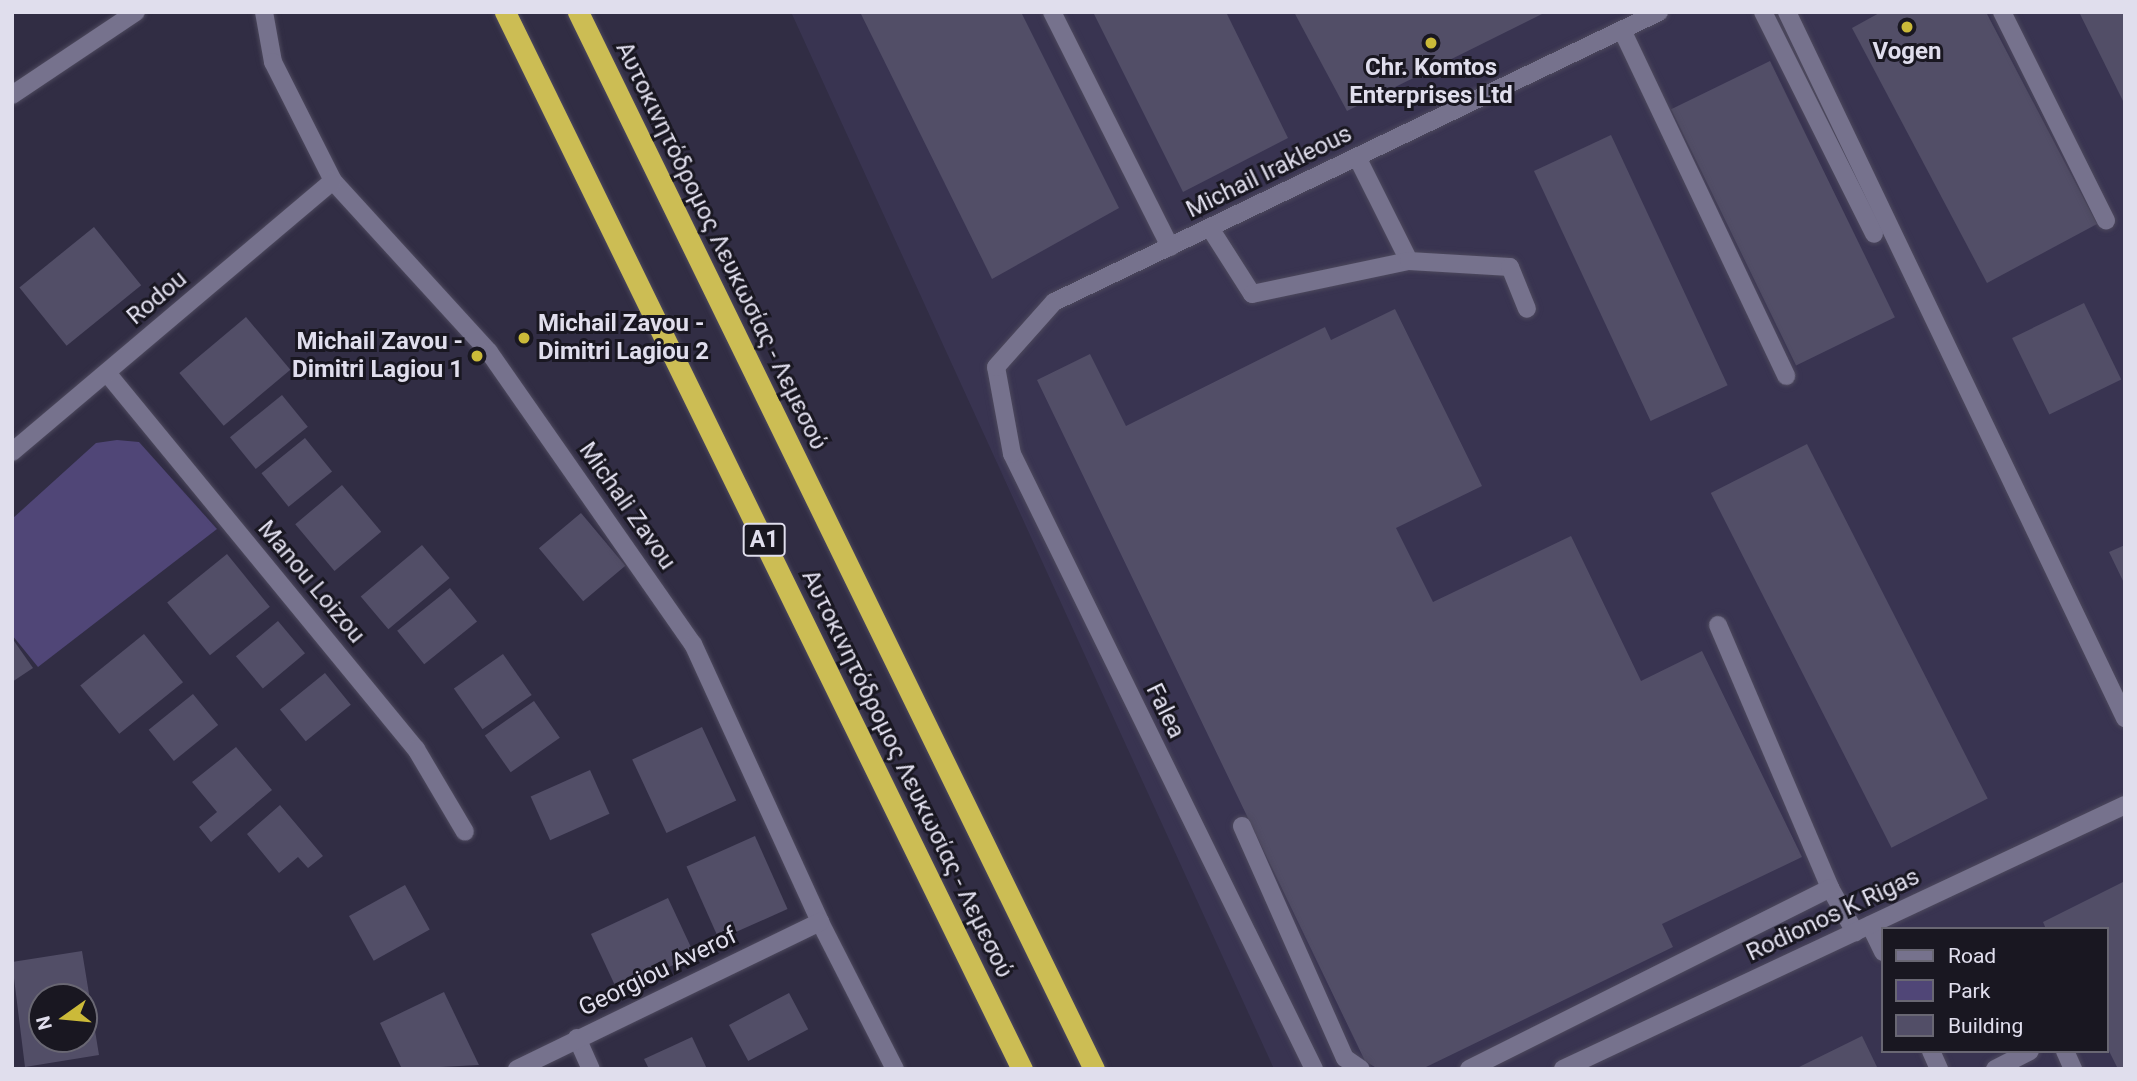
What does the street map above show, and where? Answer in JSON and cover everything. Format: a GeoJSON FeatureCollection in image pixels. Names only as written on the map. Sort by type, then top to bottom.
{"type":"FeatureCollection","features":[{"type":"Feature","properties":{"kind":"highway","name":"Αυτοκινητόδρομος Λευκωσίας - Λεμεσού"},"geometry":{"type":"LineString","coordinates":[[505,12],[1022,1069]]}},
{"type":"Feature","properties":{"kind":"highway","name":"Αυτοκινητόδρομος Λευκωσίας - Λεμεσού"},"geometry":{"type":"LineString","coordinates":[[578,12],[1094,1069]]}},
{"type":"Feature","properties":{"kind":"street"},"geometry":{"type":"LineString","coordinates":[[12,95],[136,12]]}},
{"type":"Feature","properties":{"kind":"street","name":"Michali Zavou"},"geometry":{"type":"LineString","coordinates":[[264,12],[273,62],[333,181],[489,352],[693,644],[820,922],[895,1069]]}},
{"type":"Feature","properties":{"kind":"street"},"geometry":{"type":"LineString","coordinates":[[1052,12],[1170,247]]}},
{"type":"Feature","properties":{"kind":"street","name":"Michail Irakleous"},"geometry":{"type":"LineString","coordinates":[[996,367],[1054,302],[1659,12]]}},
{"type":"Feature","properties":{"kind":"street"},"geometry":{"type":"LineString","coordinates":[[1763,12],[1874,234]]}},
{"type":"Feature","properties":{"kind":"street"},"geometry":{"type":"LineString","coordinates":[[1787,12],[2125,718]]}},
{"type":"Feature","properties":{"kind":"street"},"geometry":{"type":"LineString","coordinates":[[2002,12],[2106,221]]}},
{"type":"Feature","properties":{"kind":"street"},"geometry":{"type":"LineString","coordinates":[[1622,30],[1786,376]]}},
{"type":"Feature","properties":{"kind":"street"},"geometry":{"type":"LineString","coordinates":[[1357,157],[1409,261]]}},
{"type":"Feature","properties":{"kind":"street","name":"Rodou"},"geometry":{"type":"LineString","coordinates":[[12,452],[333,181]]}},
{"type":"Feature","properties":{"kind":"street"},"geometry":{"type":"LineString","coordinates":[[1210,228],[1252,294],[1409,261],[1510,267],[1527,309]]}},
{"type":"Feature","properties":{"kind":"street","name":"Falea"},"geometry":{"type":"LineString","coordinates":[[996,367],[1012,454],[1314,1069]]}},
{"type":"Feature","properties":{"kind":"street","name":"Manou Loizou"},"geometry":{"type":"LineString","coordinates":[[107,373],[416,748],[465,832]]}},
{"type":"Feature","properties":{"kind":"street"},"geometry":{"type":"LineString","coordinates":[[1718,625],[1830,888],[1882,952]]}},
{"type":"Feature","properties":{"kind":"street","name":"Rodionos K Rigas"},"geometry":{"type":"LineString","coordinates":[[1563,1069],[2125,805]]}},
{"type":"Feature","properties":{"kind":"street"},"geometry":{"type":"LineString","coordinates":[[1242,826],[1345,1058],[1361,1069]]}},
{"type":"Feature","properties":{"kind":"street"},"geometry":{"type":"LineString","coordinates":[[1469,1069],[1830,888]]}},
{"type":"Feature","properties":{"kind":"street","name":"Georgiou Averof"},"geometry":{"type":"LineString","coordinates":[[517,1069],[820,922]]}},
{"type":"Feature","properties":{"kind":"street"},"geometry":{"type":"LineString","coordinates":[[577,1038],[591,1069]]}},
{"type":"Feature","properties":{"kind":"street"},"geometry":{"type":"LineString","coordinates":[[1932,1053],[1939,1069]]}},
{"type":"Feature","properties":{"kind":"street"},"geometry":{"type":"LineString","coordinates":[[1994,1069],[2027,1053]]}},
{"type":"Feature","properties":{"kind":"street"},"geometry":{"type":"LineString","coordinates":[[2065,1053],[2073,1069]]}},
{"type":"Feature","properties":{"kind":"shaded area"},"geometry":{"type":"Polygon","coordinates":[[[791,12],[2125,12],[2125,1069],[1274,1069],[791,12]]]}},
{"type":"Feature","properties":{"kind":"green space"},"geometry":{"type":"Polygon","coordinates":[[[117,440],[139,442],[217,529],[38,667],[12,635],[12,519],[96,443],[117,440]]]}},
{"type":"Feature","properties":{"kind":"building"},"geometry":{"type":"Polygon","coordinates":[[[860,12],[1021,12],[1119,208],[992,279],[860,12]]]}},
{"type":"Feature","properties":{"kind":"building"},"geometry":{"type":"Polygon","coordinates":[[[1093,12],[1226,12],[1288,138],[1183,192],[1093,12]]]}},
{"type":"Feature","properties":{"kind":"building"},"geometry":{"type":"Polygon","coordinates":[[[1294,12],[1546,12],[1347,111],[1294,12]]]}},
{"type":"Feature","properties":{"kind":"building"},"geometry":{"type":"Polygon","coordinates":[[[1881,12],[1986,12],[2097,224],[1987,283],[1852,28],[1881,12]]]}},
{"type":"Feature","properties":{"kind":"building"},"geometry":{"type":"Polygon","coordinates":[[[2079,12],[2125,12],[2125,105],[2079,12]]]}},
{"type":"Feature","properties":{"kind":"building"},"geometry":{"type":"Polygon","coordinates":[[[1770,61],[1895,317],[1796,365],[1671,109],[1770,61]]]}},
{"type":"Feature","properties":{"kind":"building"},"geometry":{"type":"Polygon","coordinates":[[[1611,135],[1728,385],[1651,421],[1534,171],[1611,135]]]}},
{"type":"Feature","properties":{"kind":"building"},"geometry":{"type":"Polygon","coordinates":[[[94,227],[141,285],[67,346],[19,287],[94,227]]]}},
{"type":"Feature","properties":{"kind":"building"},"geometry":{"type":"Polygon","coordinates":[[[2084,303],[2121,379],[2049,414],[2012,338],[2084,303]]]}},
{"type":"Feature","properties":{"kind":"building"},"geometry":{"type":"Polygon","coordinates":[[[1395,309],[1482,486],[1396,528],[1433,602],[1571,536],[1641,681],[1702,651],[1802,857],[1662,924],[1673,947],[1422,1069],[1378,1069],[1365,1061],[1037,380],[1090,354],[1126,426],[1325,327],[1331,340],[1395,309]]]}},
{"type":"Feature","properties":{"kind":"building"},"geometry":{"type":"Polygon","coordinates":[[[246,317],[290,370],[224,426],[179,373],[246,317]]]}},
{"type":"Feature","properties":{"kind":"building"},"geometry":{"type":"Polygon","coordinates":[[[282,395],[308,427],[256,469],[230,437],[282,395]]]}},
{"type":"Feature","properties":{"kind":"building"},"geometry":{"type":"Polygon","coordinates":[[[305,438],[332,471],[289,507],[261,473],[305,438]]]}},
{"type":"Feature","properties":{"kind":"building"},"geometry":{"type":"Polygon","coordinates":[[[1807,444],[1988,799],[1891,848],[1711,493],[1807,444]]]}},
{"type":"Feature","properties":{"kind":"building"},"geometry":{"type":"Polygon","coordinates":[[[342,485],[381,532],[334,571],[295,524],[342,485]]]}},
{"type":"Feature","properties":{"kind":"building"},"geometry":{"type":"Polygon","coordinates":[[[581,513],[625,566],[583,601],[539,548],[581,513]]]}},
{"type":"Feature","properties":{"kind":"building"},"geometry":{"type":"Polygon","coordinates":[[[422,545],[450,578],[388,629],[361,596],[422,545]]]}},
{"type":"Feature","properties":{"kind":"building"},"geometry":{"type":"Polygon","coordinates":[[[2125,545],[2125,585],[2109,552],[2125,545]]]}},
{"type":"Feature","properties":{"kind":"building"},"geometry":{"type":"Polygon","coordinates":[[[227,554],[270,607],[210,655],[167,602],[227,554]]]}},
{"type":"Feature","properties":{"kind":"building"},"geometry":{"type":"Polygon","coordinates":[[[450,588],[477,621],[424,664],[397,631],[450,588]]]}},
{"type":"Feature","properties":{"kind":"building"},"geometry":{"type":"Polygon","coordinates":[[[278,621],[305,653],[263,689],[236,656],[278,621]]]}},
{"type":"Feature","properties":{"kind":"building"},"geometry":{"type":"Polygon","coordinates":[[[144,634],[183,682],[119,734],[80,686],[144,634]]]}},
{"type":"Feature","properties":{"kind":"building"},"geometry":{"type":"Polygon","coordinates":[[[12,638],[33,668],[12,682],[12,638]]]}},
{"type":"Feature","properties":{"kind":"building"},"geometry":{"type":"Polygon","coordinates":[[[503,654],[532,695],[483,729],[454,688],[503,654]]]}},
{"type":"Feature","properties":{"kind":"building"},"geometry":{"type":"Polygon","coordinates":[[[325,673],[351,705],[306,741],[280,710],[325,673]]]}},
{"type":"Feature","properties":{"kind":"building"},"geometry":{"type":"Polygon","coordinates":[[[193,694],[218,725],[174,761],[149,730],[193,694]]]}},
{"type":"Feature","properties":{"kind":"building"},"geometry":{"type":"Polygon","coordinates":[[[534,701],[560,738],[511,772],[485,735],[534,701]]]}},
{"type":"Feature","properties":{"kind":"building"},"geometry":{"type":"Polygon","coordinates":[[[702,727],[736,800],[666,833],[632,760],[702,727]]]}},
{"type":"Feature","properties":{"kind":"building"},"geometry":{"type":"Polygon","coordinates":[[[236,747],[272,790],[211,842],[199,827],[217,812],[192,782],[236,747]]]}},
{"type":"Feature","properties":{"kind":"building"},"geometry":{"type":"Polygon","coordinates":[[[590,770],[610,814],[550,840],[531,796],[590,770]]]}},
{"type":"Feature","properties":{"kind":"building"},"geometry":{"type":"Polygon","coordinates":[[[280,805],[323,856],[308,868],[298,857],[279,873],[247,834],[280,805]]]}},
{"type":"Feature","properties":{"kind":"building"},"geometry":{"type":"Polygon","coordinates":[[[755,836],[788,909],[719,940],[686,867],[755,836]]]}},
{"type":"Feature","properties":{"kind":"building"},"geometry":{"type":"Polygon","coordinates":[[[2125,881],[2125,1069],[2118,1069],[2109,1051],[2109,927],[2045,927],[2043,922],[2125,881]]]}},
{"type":"Feature","properties":{"kind":"building"},"geometry":{"type":"Polygon","coordinates":[[[405,885],[430,930],[374,961],[349,916],[405,885]]]}},
{"type":"Feature","properties":{"kind":"building"},"geometry":{"type":"Polygon","coordinates":[[[668,898],[695,955],[618,991],[591,934],[668,898]]]}},
{"type":"Feature","properties":{"kind":"building"},"geometry":{"type":"Polygon","coordinates":[[[82,951],[87,983],[28,983],[28,1053],[98,1053],[98,1049],[99,1055],[25,1067],[12,962],[82,951]]]}},
{"type":"Feature","properties":{"kind":"building"},"geometry":{"type":"Polygon","coordinates":[[[444,992],[479,1065],[402,1069],[380,1023],[444,992]]]}},
{"type":"Feature","properties":{"kind":"building"},"geometry":{"type":"Polygon","coordinates":[[[789,993],[808,1029],[748,1061],[729,1025],[789,993]]]}},
{"type":"Feature","properties":{"kind":"building"},"geometry":{"type":"Polygon","coordinates":[[[1862,1036],[1878,1069],[1795,1069],[1862,1036]]]}},
{"type":"Feature","properties":{"kind":"building"},"geometry":{"type":"Polygon","coordinates":[[[692,1037],[707,1069],[649,1069],[644,1059],[692,1037]]]}},
{"type":"Feature","properties":{"kind":"place","name":"Vogen"},"geometry":{"type":"Point","coordinates":[1907,27]}},
{"type":"Feature","properties":{"kind":"place","name":"Chr. Komtos Enterprises Ltd"},"geometry":{"type":"Point","coordinates":[1431,43]}},
{"type":"Feature","properties":{"kind":"place","name":"Michail Zavou - Dimitri Lagiou 2"},"geometry":{"type":"Point","coordinates":[524,338]}},
{"type":"Feature","properties":{"kind":"place","name":"Michail Zavou - Dimitri Lagiou 1"},"geometry":{"type":"Point","coordinates":[477,356]}}]}
